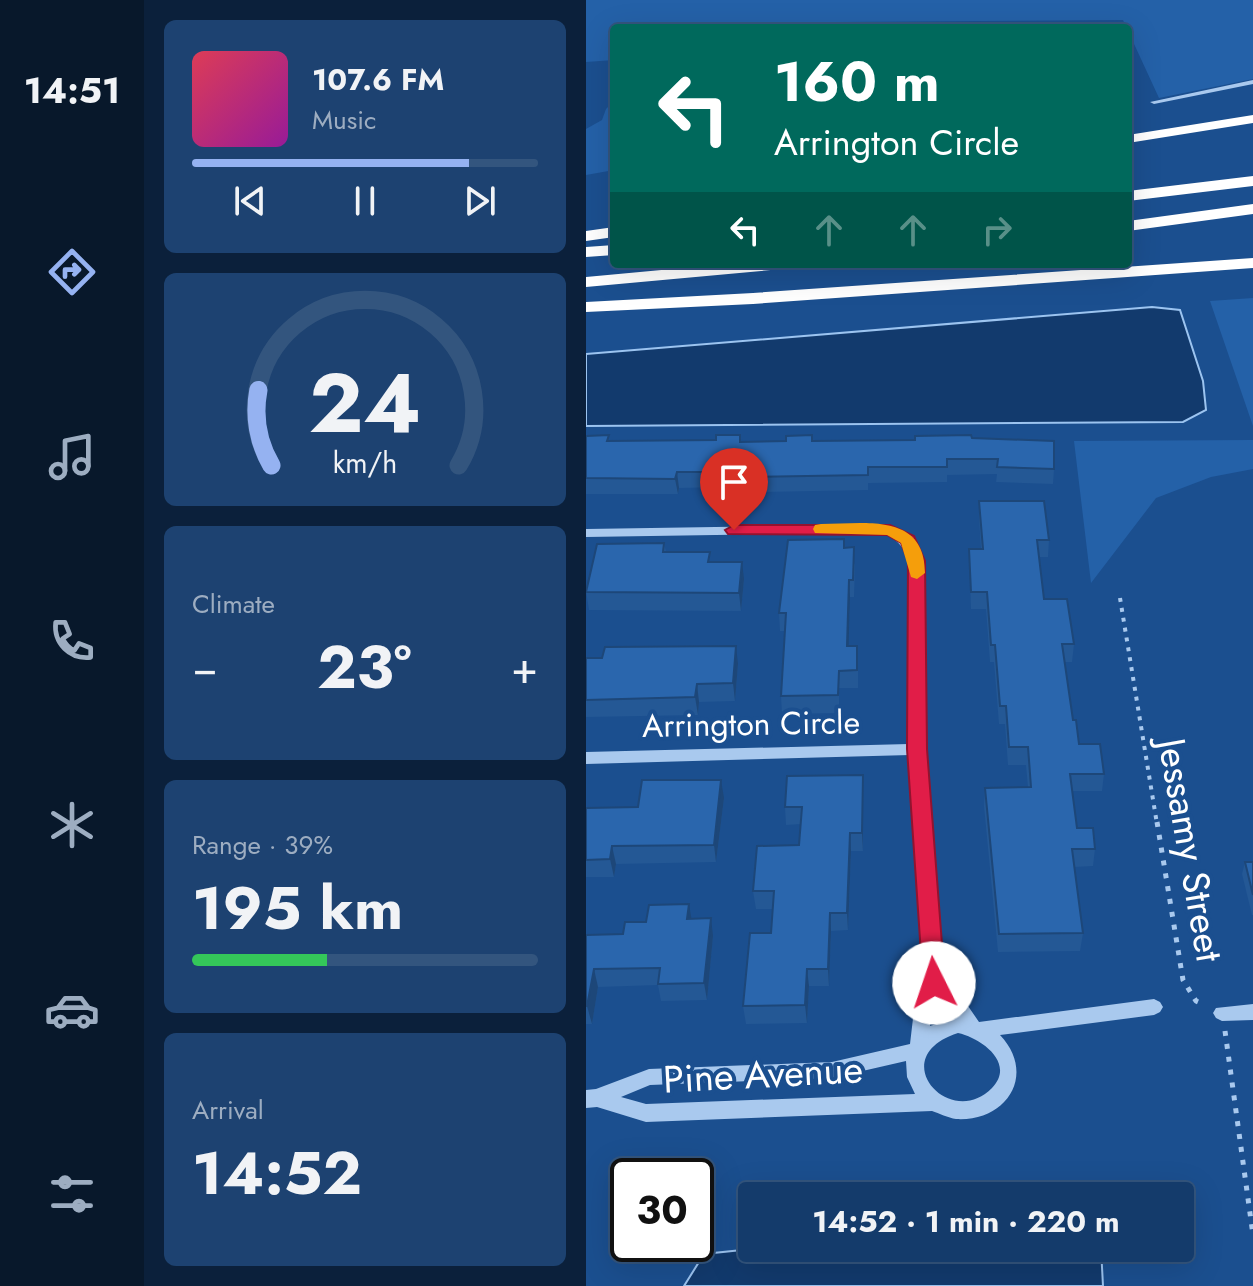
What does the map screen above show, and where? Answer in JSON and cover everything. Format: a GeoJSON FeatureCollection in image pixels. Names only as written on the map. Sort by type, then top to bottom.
{"type":"FeatureCollection","features":[{"type":"Feature","properties":{"kind":"highway"},"geometry":{"type":"LineString","coordinates":[[1132,141],[1253,117]]}},
{"type":"Feature","properties":{"kind":"highway"},"geometry":{"type":"LineString","coordinates":[[1132,196],[1253,181]]}},
{"type":"Feature","properties":{"kind":"highway"},"geometry":{"type":"LineString","coordinates":[[1132,225],[1253,209]]}},
{"type":"Feature","properties":{"kind":"highway"},"geometry":{"type":"LineString","coordinates":[[586,236],[610,233]]}},
{"type":"Feature","properties":{"kind":"highway"},"geometry":{"type":"LineString","coordinates":[[586,252],[610,250]]}},
{"type":"Feature","properties":{"kind":"highway"},"geometry":{"type":"LineString","coordinates":[[586,307],[727,302],[1129,269],[1253,263]]}},
{"type":"Feature","properties":{"kind":"highway"},"geometry":{"type":"LineString","coordinates":[[586,282],[738,268]]}},
{"type":"Feature","properties":{"kind":"street"},"geometry":{"type":"LineString","coordinates":[[1154,102],[1253,82]]}},
{"type":"Feature","properties":{"kind":"street"},"geometry":{"type":"LineString","coordinates":[[586,533],[852,529],[890,530],[908,540],[917,561],[917,749],[934,983],[923,1010],[915,1076],[925,1094],[934,1102]]}},
{"type":"Feature","properties":{"kind":"street","name":"Arrington Circle"},"geometry":{"type":"LineString","coordinates":[[586,758],[917,749]]}},
{"type":"Feature","properties":{"kind":"street"},"geometry":{"type":"LineString","coordinates":[[934,983],[976,1027]]}},
{"type":"Feature","properties":{"kind":"street","name":"Pine Avenue"},"geometry":{"type":"LineString","coordinates":[[592,1098],[649,1077],[832,1070],[918,1048],[946,1026],[976,1027],[1154,1007]]}},
{"type":"Feature","properties":{"kind":"street"},"geometry":{"type":"LineString","coordinates":[[1222,1013],[1253,1012]]}},
{"type":"Feature","properties":{"kind":"street","name":"Pine Avenue"},"geometry":{"type":"LineString","coordinates":[[592,1098],[646,1113],[934,1102],[963,1110],[990,1102],[1001,1092],[1007,1080],[1009,1065],[1005,1050],[995,1038],[976,1027]]}},
{"type":"Feature","properties":{"kind":"path","name":"Jessamy Street"},"geometry":{"type":"LineString","coordinates":[[1120,598],[1183,980],[1196,1001],[1222,1013]]}},
{"type":"Feature","properties":{"kind":"path"},"geometry":{"type":"LineString","coordinates":[[1222,1013],[1253,1235]]}},
{"type":"Feature","properties":{"kind":"shaded area"},"geometry":{"type":"Polygon","coordinates":[[[586,0],[1253,0],[1253,79],[1159,98],[1132,40],[1132,24],[1125,24],[1123,20],[610,24],[610,60],[586,62],[586,0]]]}},
{"type":"Feature","properties":{"kind":"shaded area"},"geometry":{"type":"Polygon","coordinates":[[[610,105],[610,171],[586,175],[586,129],[602,120],[610,105]]]}},
{"type":"Feature","properties":{"kind":"shaded area"},"geometry":{"type":"Polygon","coordinates":[[[1253,298],[1253,426],[1210,301],[1253,298]]]}},
{"type":"Feature","properties":{"kind":"shaded area"},"geometry":{"type":"Polygon","coordinates":[[[1152,307],[1180,310],[1203,381],[1206,410],[1183,422],[586,426],[586,354],[1152,307]]]}},
{"type":"Feature","properties":{"kind":"shaded area"},"geometry":{"type":"Polygon","coordinates":[[[1253,440],[1253,469],[1211,477],[1156,498],[1091,583],[1074,441],[1253,440]]]}},
{"type":"Feature","properties":{"kind":"shaded area"},"geometry":{"type":"Polygon","coordinates":[[[738,1250],[738,1262],[1102,1262],[1103,1286],[684,1286],[699,1262],[714,1262],[714,1253],[738,1250]]]}},
{"type":"Feature","properties":{"kind":"building"},"geometry":{"type":"Polygon","coordinates":[[[609,435],[607,441],[716,440],[716,435],[740,435],[740,442],[786,441],[786,436],[812,435],[812,441],[915,440],[915,436],[971,435],[972,438],[1054,441],[1054,469],[997,467],[998,459],[947,459],[947,467],[868,467],[868,475],[753,477],[753,481],[724,481],[725,472],[677,472],[675,479],[586,478],[586,436],[609,435]]]}},
{"type":"Feature","properties":{"kind":"building"},"geometry":{"type":"Polygon","coordinates":[[[979,501],[1044,501],[1049,540],[1037,540],[1044,599],[1067,599],[1074,644],[1062,644],[1073,720],[1076,720],[1079,744],[1100,744],[1104,774],[1070,774],[1077,828],[1093,828],[1095,849],[1072,849],[1083,933],[999,934],[985,788],[1031,787],[1028,747],[1009,747],[1006,706],[1000,706],[995,645],[991,645],[987,592],[971,592],[969,549],[983,549],[979,501]]]}},
{"type":"Feature","properties":{"kind":"building"},"geometry":{"type":"Polygon","coordinates":[[[844,539],[844,548],[854,547],[853,580],[849,580],[847,646],[857,646],[857,670],[839,671],[838,695],[781,696],[786,613],[779,613],[788,540],[844,539]]]}},
{"type":"Feature","properties":{"kind":"building"},"geometry":{"type":"Polygon","coordinates":[[[664,543],[663,552],[710,552],[708,562],[742,562],[739,593],[586,592],[597,544],[664,543]]]}},
{"type":"Feature","properties":{"kind":"building"},"geometry":{"type":"Polygon","coordinates":[[[736,646],[733,683],[697,684],[695,697],[586,700],[586,658],[602,658],[605,647],[736,646]]]}},
{"type":"Feature","properties":{"kind":"building"},"geometry":{"type":"Polygon","coordinates":[[[863,775],[862,833],[850,833],[847,913],[830,913],[828,969],[807,969],[805,1005],[743,1006],[750,933],[771,933],[774,891],[753,891],[757,846],[799,845],[802,807],[785,807],[787,776],[863,775]]]}},
{"type":"Feature","properties":{"kind":"building"},"geometry":{"type":"Polygon","coordinates":[[[642,780],[721,780],[714,845],[612,846],[610,859],[586,860],[586,808],[638,807],[642,780]]]}},
{"type":"Feature","properties":{"kind":"building"},"geometry":{"type":"Polygon","coordinates":[[[1245,862],[1253,862],[1253,895],[1245,862]]]}},
{"type":"Feature","properties":{"kind":"building"},"geometry":{"type":"Polygon","coordinates":[[[689,904],[687,919],[711,918],[704,983],[658,984],[660,968],[594,969],[586,1006],[586,935],[623,934],[625,922],[646,922],[649,905],[689,904]]]}},
{"type":"Feature","properties":{"kind":"slow traffic"},"geometry":{"type":"LineString","coordinates":[[821,529],[890,530],[908,540],[917,561],[917,573]]}},
{"type":"Feature","properties":{"kind":"route"},"geometry":{"type":"LineString","coordinates":[[734,530],[890,530],[908,540],[917,561],[917,749],[934,983]]}}]}
